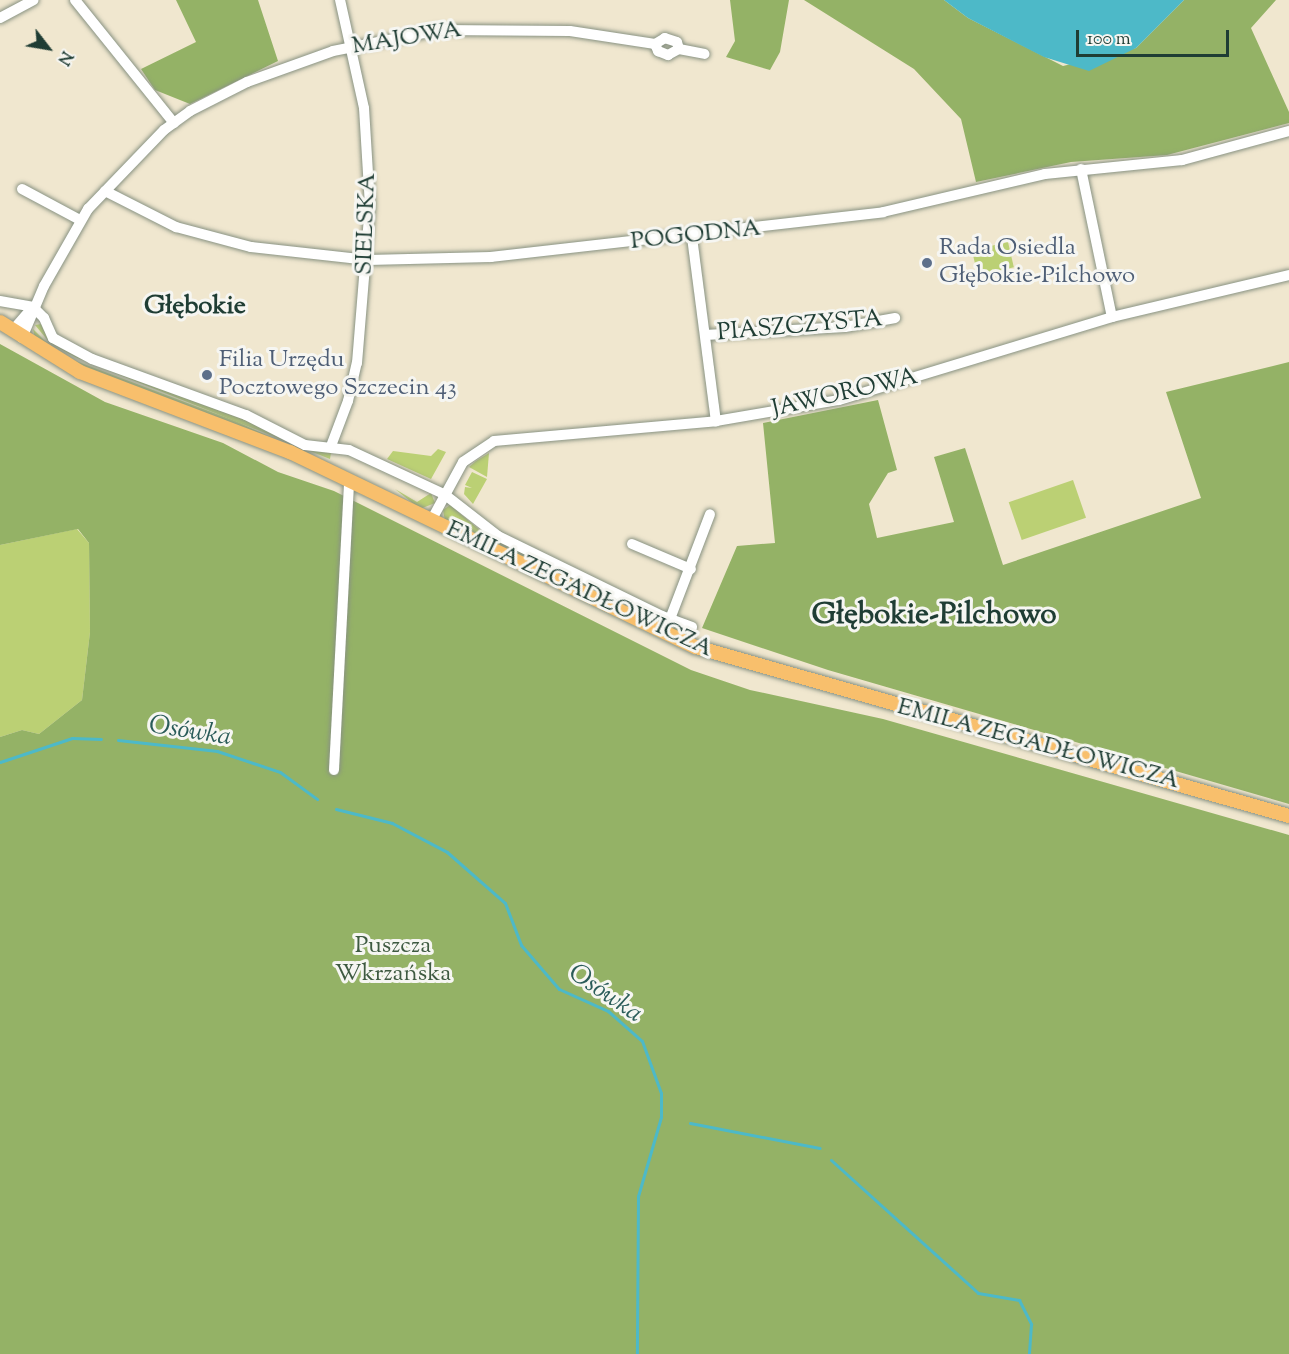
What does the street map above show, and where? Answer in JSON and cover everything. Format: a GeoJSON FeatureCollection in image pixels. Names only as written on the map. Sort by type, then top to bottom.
{"type":"FeatureCollection","features":[{"type":"Feature","properties":{"kind":"main road","name":"EMILA ZEGADŁOWICZA"},"geometry":{"type":"LineString","coordinates":[[0,322],[17,335],[80,372],[248,435],[349,480],[696,647],[1289,816]]}},
{"type":"Feature","properties":{"kind":"street"},"geometry":{"type":"LineString","coordinates":[[0,18],[34,0]]}},
{"type":"Feature","properties":{"kind":"street"},"geometry":{"type":"LineString","coordinates":[[75,0],[174,123]]}},
{"type":"Feature","properties":{"kind":"street","name":"SIELSKA"},"geometry":{"type":"LineString","coordinates":[[331,446],[355,375],[368,260],[369,156],[352,47],[340,0]]}},
{"type":"Feature","properties":{"kind":"street","name":"MAJOWA"},"geometry":{"type":"LineString","coordinates":[[17,335],[32,319],[33,307],[80,220],[105,191],[174,123],[266,74],[352,47],[439,30],[514,28],[591,33],[655,44],[658,51],[668,55],[679,49],[705,54]]}},
{"type":"Feature","properties":{"kind":"street","name":"POGODNA"},"geometry":{"type":"LineString","coordinates":[[105,191],[147,214],[211,237],[301,255],[368,260],[491,257],[692,237],[883,212],[1081,169],[1182,160],[1289,131]]}},
{"type":"Feature","properties":{"kind":"street"},"geometry":{"type":"LineString","coordinates":[[1081,169],[1112,317]]}},
{"type":"Feature","properties":{"kind":"street"},"geometry":{"type":"LineString","coordinates":[[22,189],[80,220]]}},
{"type":"Feature","properties":{"kind":"street","name":"PIASZCZYSTA"},"geometry":{"type":"LineString","coordinates":[[692,237],[716,421]]}},
{"type":"Feature","properties":{"kind":"street","name":"JAWOROWA"},"geometry":{"type":"LineString","coordinates":[[431,521],[462,462],[494,441],[716,421],[859,395],[1112,317],[1289,275]]}},
{"type":"Feature","properties":{"kind":"street"},"geometry":{"type":"LineString","coordinates":[[0,301],[33,307],[44,318],[53,338],[74,351],[246,415],[305,445],[331,446],[349,450],[444,494],[488,530],[670,619],[692,627]]}},
{"type":"Feature","properties":{"kind":"street","name":"PIASZCZYSTA"},"geometry":{"type":"LineString","coordinates":[[705,335],[845,327],[895,318]]}},
{"type":"Feature","properties":{"kind":"street"},"geometry":{"type":"LineString","coordinates":[[334,770],[349,480]]}},
{"type":"Feature","properties":{"kind":"street"},"geometry":{"type":"LineString","coordinates":[[670,619],[691,569],[710,514]]}},
{"type":"Feature","properties":{"kind":"street"},"geometry":{"type":"LineString","coordinates":[[632,544],[691,569]]}},
{"type":"Feature","properties":{"kind":"green space"},"geometry":{"type":"Polygon","coordinates":[[[176,0],[258,0],[278,61],[190,104],[155,90],[141,69],[196,42],[176,0]]]}},
{"type":"Feature","properties":{"kind":"green space"},"geometry":{"type":"Polygon","coordinates":[[[730,0],[789,0],[780,52],[770,70],[726,57],[735,41],[730,0]]]}},
{"type":"Feature","properties":{"kind":"green space"},"geometry":{"type":"Polygon","coordinates":[[[804,0],[944,0],[968,18],[1063,66],[1136,48],[1184,0],[1276,0],[1251,28],[1289,112],[1289,123],[1167,155],[1071,162],[976,182],[961,119],[914,69],[804,0]]]}},
{"type":"Feature","properties":{"kind":"green space"},"geometry":{"type":"Polygon","coordinates":[[[1008,242],[1014,267],[978,276],[972,250],[1008,242]]]}},
{"type":"Feature","properties":{"kind":"green space"},"geometry":{"type":"Polygon","coordinates":[[[41,324],[52,342],[76,356],[241,418],[304,447],[331,453],[330,459],[75,357],[50,343],[35,325],[41,324]]]}},
{"type":"Feature","properties":{"kind":"green space"},"geometry":{"type":"Polygon","coordinates":[[[33,329],[53,349],[73,360],[238,422],[328,464],[235,424],[96,374],[42,345],[35,339],[33,329]]]}},
{"type":"Feature","properties":{"kind":"green space","name":"Puszcza Wkrzańska"},"geometry":{"type":"Polygon","coordinates":[[[0,344],[105,402],[223,443],[278,472],[334,491],[691,670],[750,690],[883,719],[1289,835],[1289,1354],[0,1354],[0,737],[22,730],[39,734],[82,700],[90,632],[89,543],[78,529],[0,545],[0,344]]]}},
{"type":"Feature","properties":{"kind":"green space"},"geometry":{"type":"Polygon","coordinates":[[[1289,362],[1289,804],[828,670],[702,628],[737,546],[775,543],[763,423],[878,400],[897,470],[888,473],[869,504],[877,538],[954,522],[934,457],[965,448],[1003,565],[1201,498],[1166,392],[1289,362]]]}},
{"type":"Feature","properties":{"kind":"green space"},"geometry":{"type":"Polygon","coordinates":[[[438,449],[446,452],[431,479],[387,459],[393,451],[431,456],[438,449]]]}},
{"type":"Feature","properties":{"kind":"green space"},"geometry":{"type":"Polygon","coordinates":[[[489,453],[487,477],[469,467],[476,461],[489,453]]]}},
{"type":"Feature","properties":{"kind":"green space"},"geometry":{"type":"Polygon","coordinates":[[[472,472],[487,479],[473,504],[464,494],[465,487],[472,488],[465,485],[472,472]]]}},
{"type":"Feature","properties":{"kind":"green space"},"geometry":{"type":"Polygon","coordinates":[[[1073,480],[1086,518],[1022,540],[1009,502],[1073,480]]]}},
{"type":"Feature","properties":{"kind":"green space"},"geometry":{"type":"Polygon","coordinates":[[[395,489],[417,502],[431,493],[435,503],[420,509],[395,489]]]}},
{"type":"Feature","properties":{"kind":"green space"},"geometry":{"type":"Polygon","coordinates":[[[450,505],[482,532],[692,631],[692,641],[445,521],[443,510],[450,505]]]}},
{"type":"Feature","properties":{"kind":"green space"},"geometry":{"type":"Polygon","coordinates":[[[77,529],[89,543],[90,632],[82,700],[39,734],[22,730],[0,737],[0,545],[77,529]]]}},
{"type":"Feature","properties":{"kind":"water"},"geometry":{"type":"Polygon","coordinates":[[[944,0],[1184,0],[1136,48],[1089,71],[1044,57],[968,18],[944,0]]]}},
{"type":"Feature","properties":{"kind":"waterway","name":"Osówka"},"geometry":{"type":"LineString","coordinates":[[0,762],[72,738],[101,739]]}},
{"type":"Feature","properties":{"kind":"waterway","name":"Osówka"},"geometry":{"type":"LineString","coordinates":[[118,740],[217,751],[280,772],[317,799]]}},
{"type":"Feature","properties":{"kind":"waterway","name":"Osówka"},"geometry":{"type":"LineString","coordinates":[[336,809],[392,823],[447,852],[505,903],[521,945],[559,989],[608,1011],[642,1041],[661,1093],[661,1117],[638,1196],[637,1354]]}},
{"type":"Feature","properties":{"kind":"waterway"},"geometry":{"type":"LineString","coordinates":[[690,1123],[820,1148]]}},
{"type":"Feature","properties":{"kind":"waterway"},"geometry":{"type":"LineString","coordinates":[[831,1160],[978,1293],[1019,1300],[1031,1324],[1029,1354]]}},
{"type":"Feature","properties":{"kind":"place","name":"Rada Osiedla Głębokie-Pilchowo"},"geometry":{"type":"Point","coordinates":[927,263]}},
{"type":"Feature","properties":{"kind":"place","name":"Filia Urzędu Pocztowego Szczecin 43"},"geometry":{"type":"Point","coordinates":[207,375]}},
{"type":"Feature","properties":{"kind":"district","name":"Głębokie"},"geometry":{"type":"Point","coordinates":[195,307]}},
{"type":"Feature","properties":{"kind":"district","name":"Głębokie-Pilchowo"},"geometry":{"type":"Point","coordinates":[934,616]}}]}
